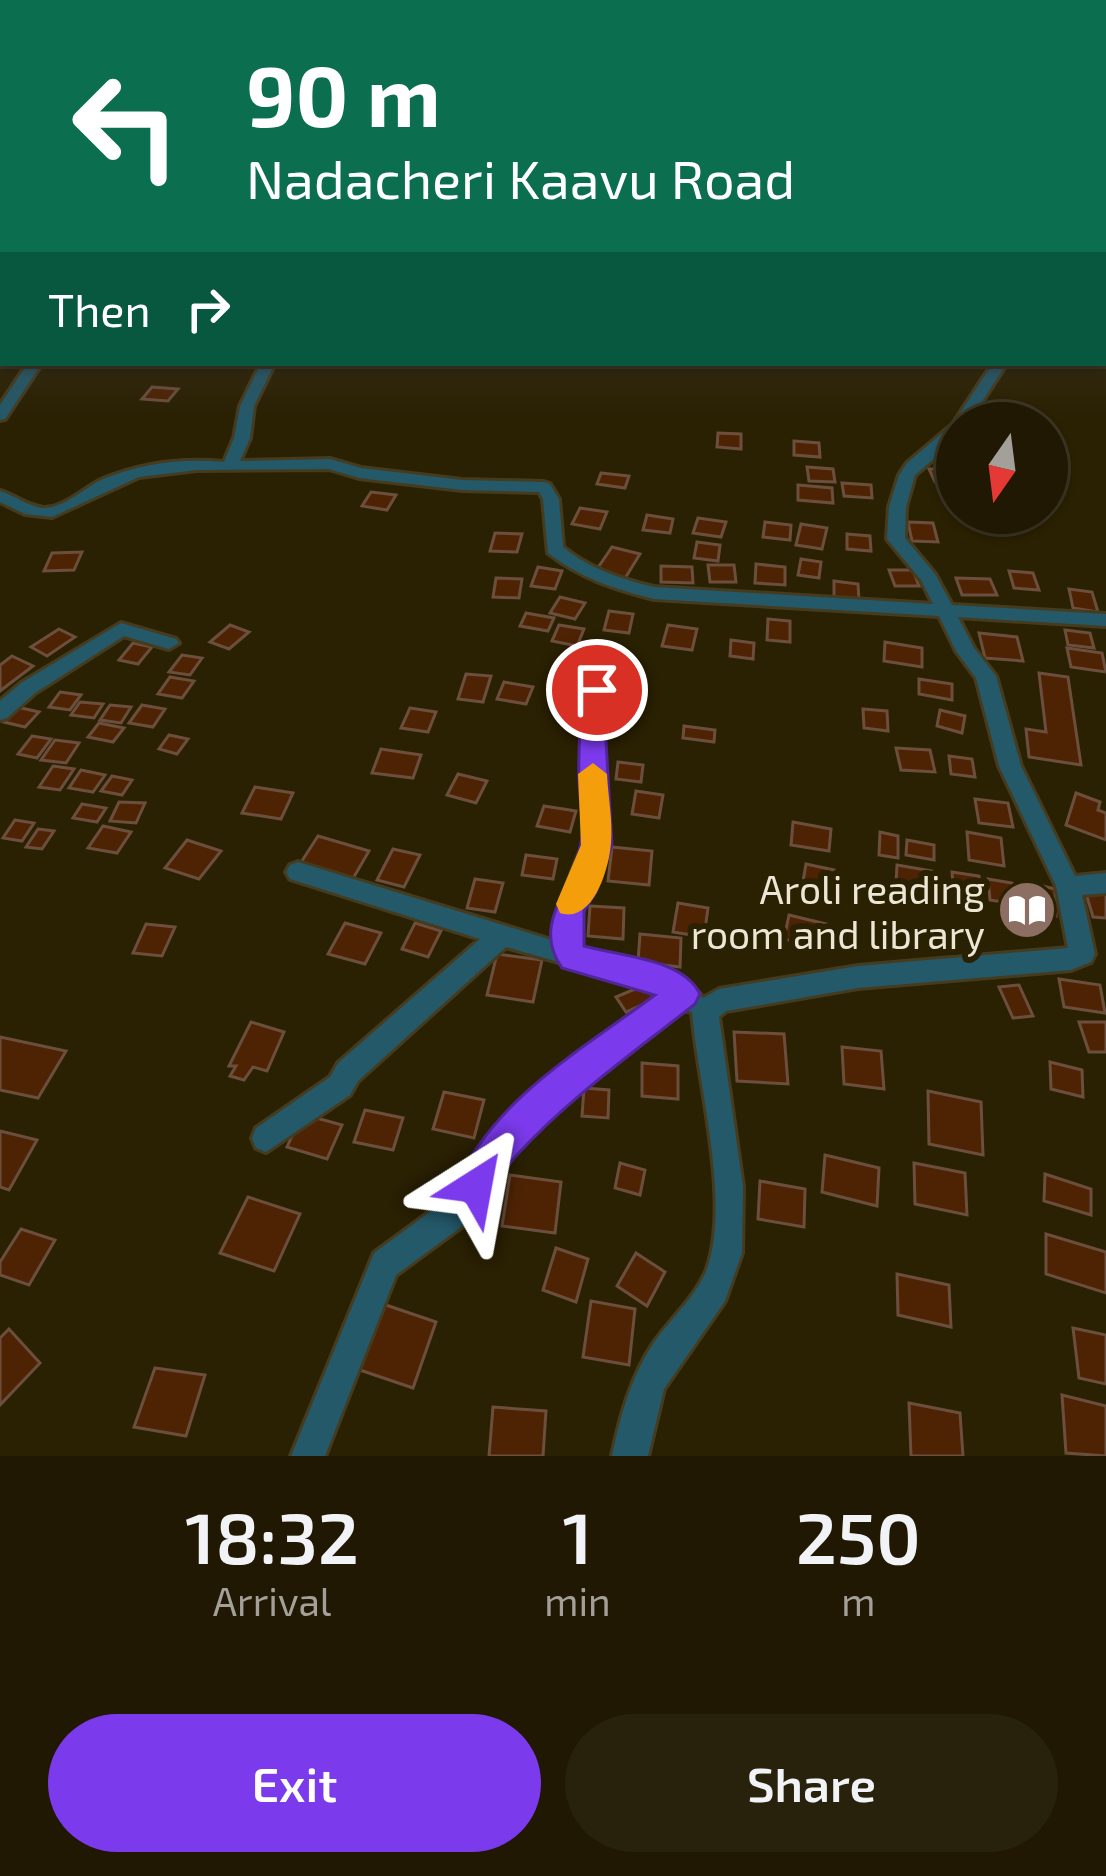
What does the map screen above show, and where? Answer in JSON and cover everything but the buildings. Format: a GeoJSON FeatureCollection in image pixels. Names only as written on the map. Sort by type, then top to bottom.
{"type":"FeatureCollection","features":[{"type":"Feature","properties":{"kind":"street"},"geometry":{"type":"LineString","coordinates":[[0,416],[33,366]]}},
{"type":"Feature","properties":{"kind":"street"},"geometry":{"type":"LineString","coordinates":[[230,466],[242,438],[247,406],[267,366]]}},
{"type":"Feature","properties":{"kind":"street"},"geometry":{"type":"LineString","coordinates":[[975,402],[998,366]]}},
{"type":"Feature","properties":{"kind":"street"},"geometry":{"type":"LineString","coordinates":[[308,1456],[385,1264],[453,1214],[497,1148],[552,1093],[694,1003],[858,977],[1071,959],[1082,954],[1068,886],[1010,766],[986,676],[966,651],[929,578],[896,539],[901,488],[918,460],[936,451]]}},
{"type":"Feature","properties":{"kind":"street"},"geometry":{"type":"LineString","coordinates":[[0,496],[29,512],[54,512],[105,484],[149,469],[194,463],[330,464],[359,473],[463,485],[544,487],[551,499],[554,549],[574,567],[611,583],[654,593],[1106,620]]}},
{"type":"Feature","properties":{"kind":"street"},"geometry":{"type":"LineString","coordinates":[[0,713],[28,688],[121,629],[169,644]]}},
{"type":"Feature","properties":{"kind":"street"},"geometry":{"type":"LineString","coordinates":[[574,958],[567,949],[568,908],[580,892],[596,845],[592,741],[597,690]]}},
{"type":"Feature","properties":{"kind":"street"},"geometry":{"type":"LineString","coordinates":[[298,872],[660,980],[694,1003],[725,1168],[726,1261],[718,1281],[657,1369],[636,1424],[630,1456]]}},
{"type":"Feature","properties":{"kind":"street"},"geometry":{"type":"LineString","coordinates":[[1068,886],[1106,883]]}},
{"type":"Feature","properties":{"kind":"street"},"geometry":{"type":"LineString","coordinates":[[266,1138],[340,1086],[348,1072],[501,936]]}},
{"type":"Feature","properties":{"kind":"slow traffic"},"geometry":{"type":"LineString","coordinates":[[572,904],[596,845],[593,774]]}},
{"type":"Feature","properties":{"kind":"place","name":"Aroli reading room and library"},"geometry":{"type":"Point","coordinates":[1027,910]}},
{"type":"Feature","properties":{"kind":"route"},"geometry":{"type":"LineString","coordinates":[[476,1186],[497,1148],[552,1093],[683,994],[660,980],[574,958],[567,949],[568,908],[580,892],[596,845],[592,741],[597,690]]}}]}
